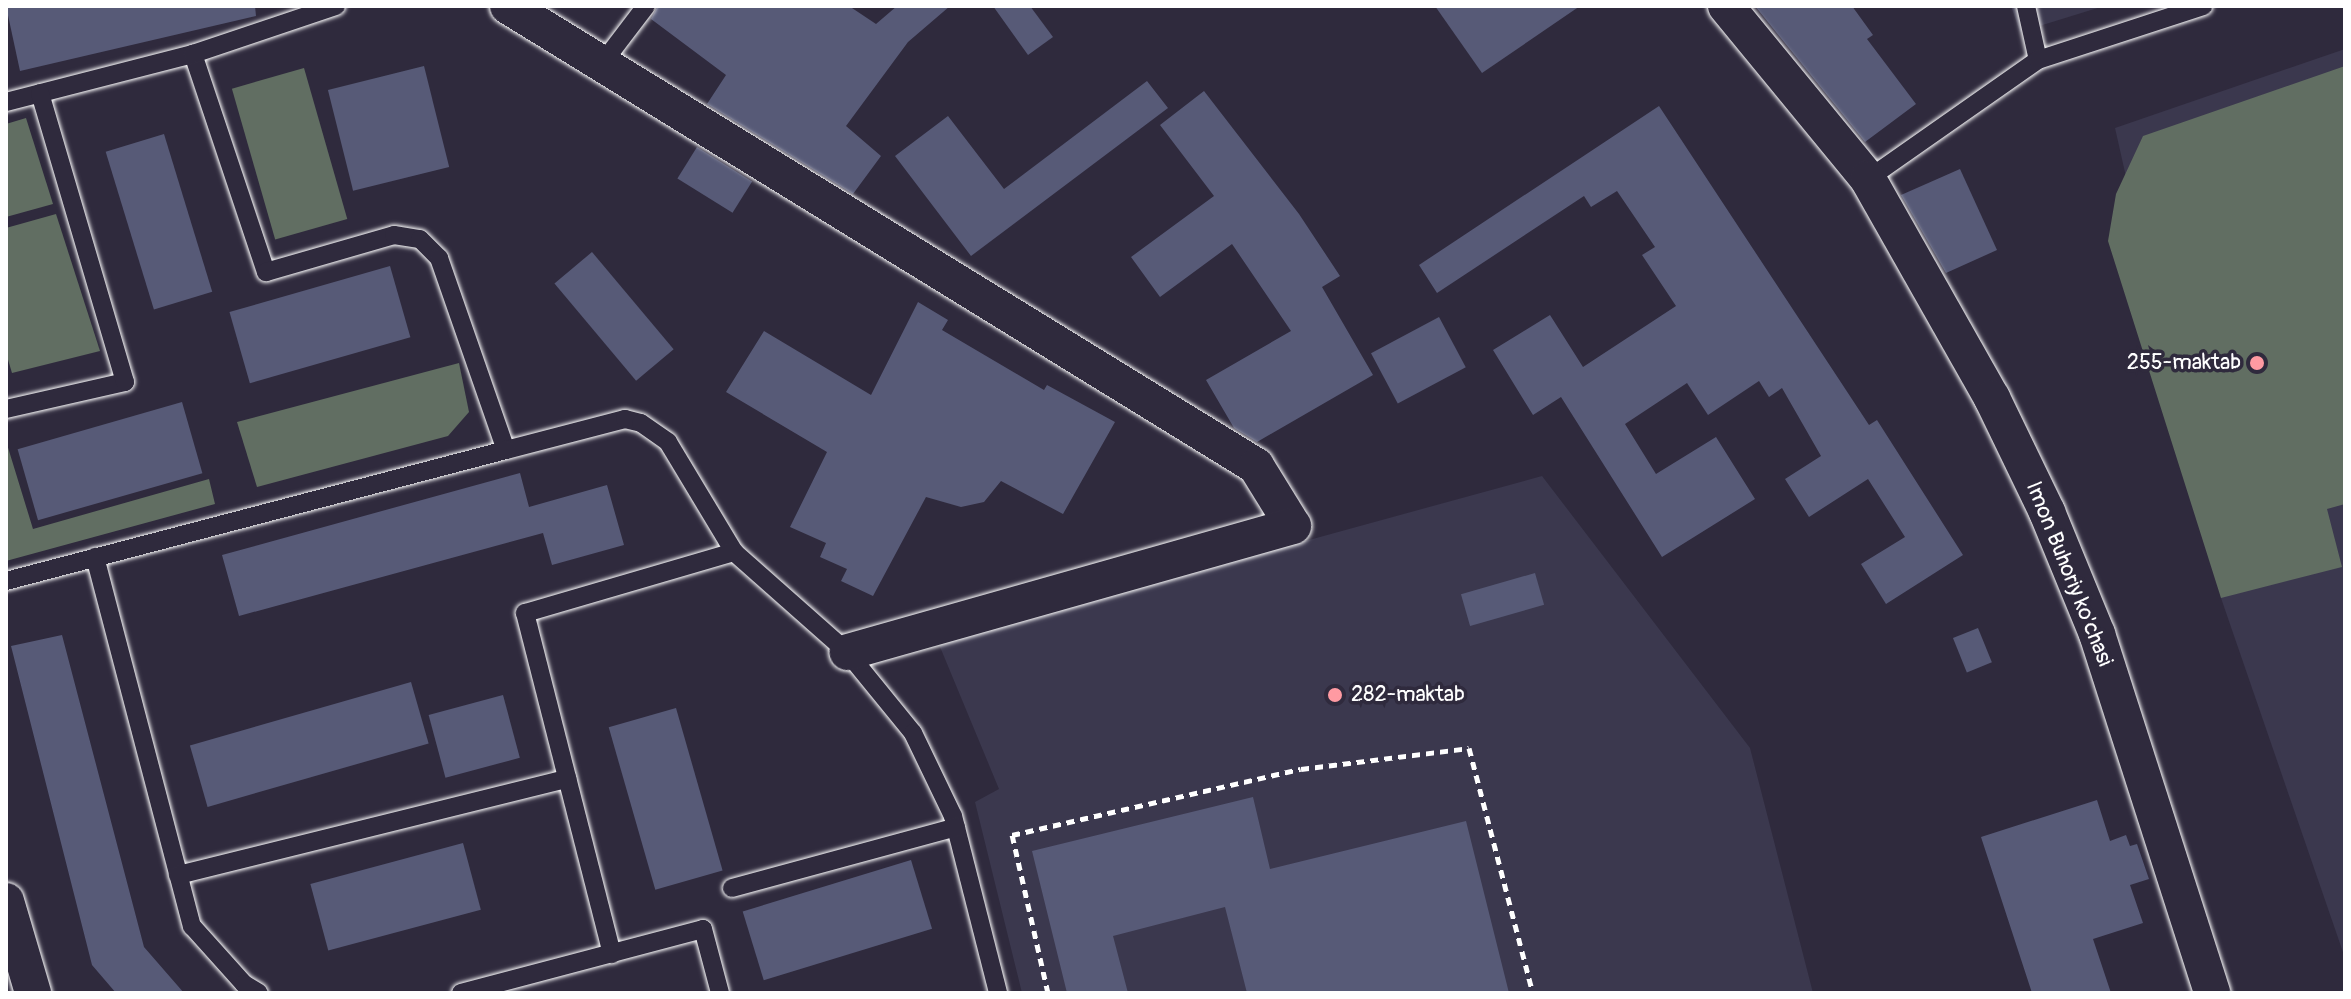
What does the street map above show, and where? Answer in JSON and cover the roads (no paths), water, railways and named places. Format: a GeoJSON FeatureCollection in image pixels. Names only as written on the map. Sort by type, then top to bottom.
{"type":"FeatureCollection","features":[{"type":"Feature","properties":{"kind":"street"},"geometry":{"type":"LineString","coordinates":[[508,6],[1256,466],[1293,526],[847,652]]}},
{"type":"Feature","properties":{"kind":"street","name":"Imon Buhoriy ko'chasi"},"geometry":{"type":"LineString","coordinates":[[1726,6],[1868,179],[1992,398],[2047,512],[2097,634],[2212,993]]}},
{"type":"Feature","properties":{"kind":"street"},"geometry":{"type":"LineString","coordinates":[[6,901],[33,993]]}},
{"type":"Feature","properties":{"kind":"lane"},"geometry":{"type":"LineString","coordinates":[[6,102],[193,54],[336,6]]}},
{"type":"Feature","properties":{"kind":"lane"},"geometry":{"type":"LineString","coordinates":[[601,65],[646,6]]}},
{"type":"Feature","properties":{"kind":"lane"},"geometry":{"type":"LineString","coordinates":[[2026,6],[2038,60]]}},
{"type":"Feature","properties":{"kind":"lane"},"geometry":{"type":"LineString","coordinates":[[1868,179],[2038,60],[2203,6]]}},
{"type":"Feature","properties":{"kind":"lane"},"geometry":{"type":"LineString","coordinates":[[193,54],[266,272],[394,235],[407,234],[431,247],[439,258],[506,450]]}},
{"type":"Feature","properties":{"kind":"lane"},"geometry":{"type":"LineString","coordinates":[[6,409],[125,382],[40,93]]}},
{"type":"Feature","properties":{"kind":"lane"},"geometry":{"type":"LineString","coordinates":[[6,581],[609,421],[625,419],[641,423],[668,442],[734,552],[847,652],[913,733],[956,827],[996,993]]}},
{"type":"Feature","properties":{"kind":"lane"},"geometry":{"type":"LineString","coordinates":[[612,954],[525,613],[734,552]]}},
{"type":"Feature","properties":{"kind":"lane"},"geometry":{"type":"LineString","coordinates":[[95,557],[192,926],[244,984],[259,993]]}},
{"type":"Feature","properties":{"kind":"lane"},"geometry":{"type":"LineString","coordinates":[[178,875],[567,779]]}},
{"type":"Feature","properties":{"kind":"lane"},"geometry":{"type":"LineString","coordinates":[[732,888],[956,827]]}},
{"type":"Feature","properties":{"kind":"lane"},"geometry":{"type":"LineString","coordinates":[[461,993],[703,929],[720,993]]}},
{"type":"Feature","properties":{"kind":"place","name":"255-maktab"},"geometry":{"type":"Point","coordinates":[2257,363]}},
{"type":"Feature","properties":{"kind":"place","name":"282-maktab"},"geometry":{"type":"Point","coordinates":[1335,695]}}]}
